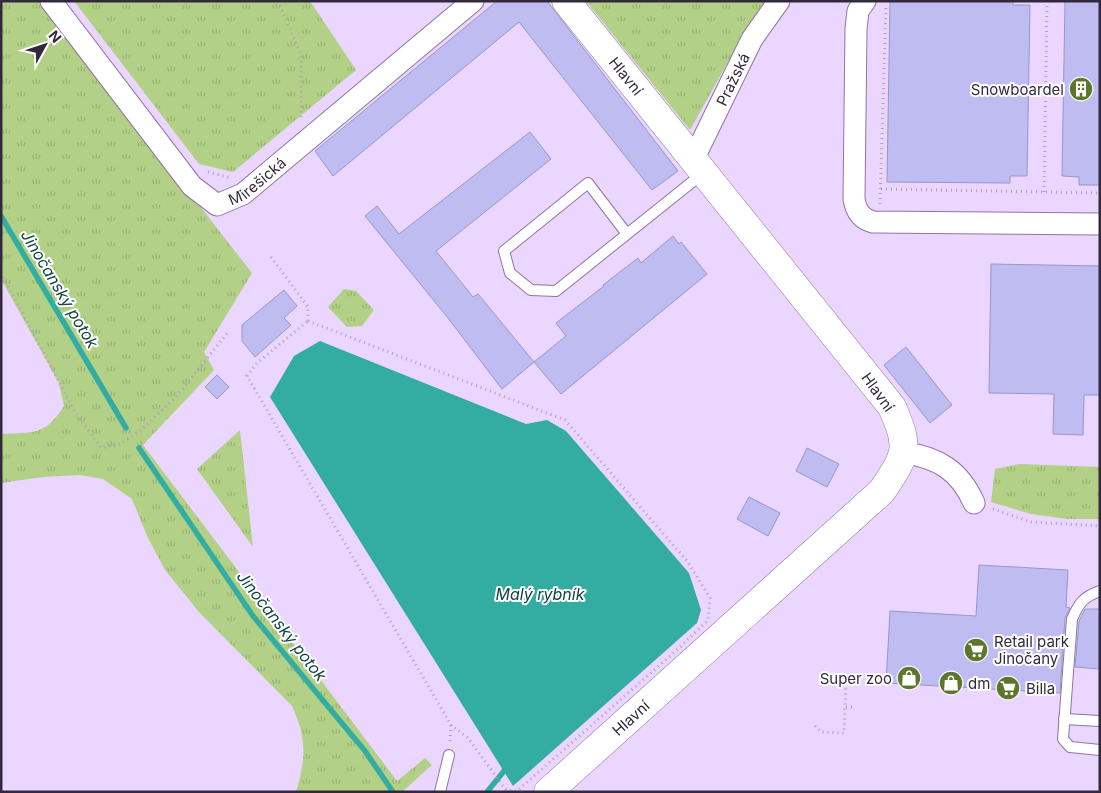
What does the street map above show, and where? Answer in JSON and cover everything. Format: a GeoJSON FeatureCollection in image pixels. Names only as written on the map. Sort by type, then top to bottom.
{"type":"FeatureCollection","features":[{"type":"Feature","properties":{"kind":"street","name":"Mirešická"},"geometry":{"type":"LineString","coordinates":[[51,1],[192,186],[217,205],[243,194],[473,1]]}},
{"type":"Feature","properties":{"kind":"street","name":"Hlavní"},"geometry":{"type":"LineString","coordinates":[[548,792],[882,490],[898,467],[904,453],[902,430],[892,407],[566,1]]}},
{"type":"Feature","properties":{"kind":"street","name":"Pražská"},"geometry":{"type":"LineString","coordinates":[[698,167],[752,39],[778,1]]}},
{"type":"Feature","properties":{"kind":"street"},"geometry":{"type":"LineString","coordinates":[[864,1],[858,11],[856,29],[854,199],[855,209],[862,218],[867,221],[880,222],[1100,224]]}},
{"type":"Feature","properties":{"kind":"street"},"geometry":{"type":"LineString","coordinates":[[904,453],[918,454],[935,460],[955,473],[968,488],[974,503]]}},
{"type":"Feature","properties":{"kind":"lane"},"geometry":{"type":"LineString","coordinates":[[627,234],[588,183],[504,251],[510,272],[531,290],[556,292],[627,234],[698,167]]}},
{"type":"Feature","properties":{"kind":"lane"},"geometry":{"type":"LineString","coordinates":[[1100,591],[1088,596],[1078,604],[1072,619],[1063,739],[1070,747],[1100,750]]}},
{"type":"Feature","properties":{"kind":"lane"},"geometry":{"type":"LineString","coordinates":[[1064,719],[1100,721]]}},
{"type":"Feature","properties":{"kind":"lane"},"geometry":{"type":"LineString","coordinates":[[440,792],[449,755]]}},
{"type":"Feature","properties":{"kind":"path"},"geometry":{"type":"LineString","coordinates":[[278,1],[301,55],[301,122],[309,116]]}},
{"type":"Feature","properties":{"kind":"path"},"geometry":{"type":"LineString","coordinates":[[880,222],[886,1]]}},
{"type":"Feature","properties":{"kind":"path"},"geometry":{"type":"LineString","coordinates":[[1044,192],[1047,1]]}},
{"type":"Feature","properties":{"kind":"path"},"geometry":{"type":"LineString","coordinates":[[206,171],[233,178]]}},
{"type":"Feature","properties":{"kind":"path"},"geometry":{"type":"LineString","coordinates":[[881,188],[1100,193]]}},
{"type":"Feature","properties":{"kind":"path"},"geometry":{"type":"LineString","coordinates":[[270,257],[308,307],[308,321]]}},
{"type":"Feature","properties":{"kind":"path"},"geometry":{"type":"LineString","coordinates":[[1,273],[74,410],[101,448],[120,444],[141,430],[176,397],[228,331]]}},
{"type":"Feature","properties":{"kind":"path"},"geometry":{"type":"LineString","coordinates":[[308,321],[565,420],[687,561],[710,598],[708,620],[702,626],[517,791],[506,790],[468,738],[451,724],[247,376],[257,363],[308,321]]}},
{"type":"Feature","properties":{"kind":"path"},"geometry":{"type":"LineString","coordinates":[[974,503],[1031,522],[1100,526]]}},
{"type":"Feature","properties":{"kind":"path"},"geometry":{"type":"LineString","coordinates":[[815,726],[821,732],[844,733],[846,683]]}},
{"type":"Feature","properties":{"kind":"path"},"geometry":{"type":"LineString","coordinates":[[846,707],[852,707]]}},
{"type":"Feature","properties":{"kind":"green space"},"geometry":{"type":"Polygon","coordinates":[[[1,1],[40,1],[252,273],[204,352],[214,370],[143,445],[397,781],[425,758],[432,765],[402,792],[296,792],[302,769],[303,749],[300,729],[292,706],[199,612],[165,570],[147,536],[132,499],[103,479],[80,475],[43,477],[1,483],[1,434],[38,431],[51,423],[64,406],[59,383],[1,279],[1,1]]]}},
{"type":"Feature","properties":{"kind":"green space"},"geometry":{"type":"Polygon","coordinates":[[[74,1],[310,1],[356,70],[233,172],[199,164],[74,1]]]}},
{"type":"Feature","properties":{"kind":"green space"},"geometry":{"type":"Polygon","coordinates":[[[586,1],[766,1],[744,33],[690,130],[586,1]]]}},
{"type":"Feature","properties":{"kind":"green space"},"geometry":{"type":"Polygon","coordinates":[[[344,289],[356,291],[374,310],[362,326],[347,327],[328,307],[344,289]]]}},
{"type":"Feature","properties":{"kind":"green space"},"geometry":{"type":"Polygon","coordinates":[[[240,430],[253,547],[197,469],[240,430]]]}},
{"type":"Feature","properties":{"kind":"green space"},"geometry":{"type":"Polygon","coordinates":[[[1019,464],[1100,467],[1100,519],[1067,519],[1031,514],[991,502],[995,469],[1019,464]]]}},
{"type":"Feature","properties":{"kind":"water","name":"Malý rybník"},"geometry":{"type":"Polygon","coordinates":[[[320,341],[526,424],[547,420],[566,431],[689,573],[701,610],[697,623],[513,786],[270,397],[294,356],[320,341]]]}},
{"type":"Feature","properties":{"kind":"building"},"geometry":{"type":"Polygon","coordinates":[[[497,1],[547,1],[678,171],[652,190],[519,22],[333,176],[315,151],[497,1]]]}},
{"type":"Feature","properties":{"kind":"building"},"geometry":{"type":"Polygon","coordinates":[[[890,1],[1013,1],[1013,5],[1030,5],[1027,176],[1010,176],[1010,183],[887,182],[890,1]]]}},
{"type":"Feature","properties":{"kind":"building","name":"Snowboardel"},"geometry":{"type":"Polygon","coordinates":[[[1065,1],[1100,1],[1100,185],[1079,185],[1079,177],[1062,176],[1065,1]]]}},
{"type":"Feature","properties":{"kind":"building"},"geometry":{"type":"Polygon","coordinates":[[[530,132],[551,159],[436,251],[473,297],[478,294],[534,362],[502,389],[448,318],[365,216],[377,206],[399,234],[530,132]]]}},
{"type":"Feature","properties":{"kind":"building"},"geometry":{"type":"Polygon","coordinates":[[[673,236],[679,244],[681,242],[707,274],[561,394],[534,362],[566,336],[556,323],[638,258],[641,263],[673,236]]]}},
{"type":"Feature","properties":{"kind":"building"},"geometry":{"type":"Polygon","coordinates":[[[991,264],[1100,266],[1100,395],[1084,395],[1083,435],[1053,434],[1054,394],[989,393],[991,264]]]}},
{"type":"Feature","properties":{"kind":"building"},"geometry":{"type":"Polygon","coordinates":[[[284,290],[297,306],[284,318],[291,325],[255,357],[242,341],[242,325],[284,290]]]}},
{"type":"Feature","properties":{"kind":"building"},"geometry":{"type":"Polygon","coordinates":[[[906,347],[952,405],[930,423],[884,365],[906,347]]]}},
{"type":"Feature","properties":{"kind":"building"},"geometry":{"type":"Polygon","coordinates":[[[217,375],[229,387],[217,399],[205,387],[217,375]]]}},
{"type":"Feature","properties":{"kind":"building"},"geometry":{"type":"Polygon","coordinates":[[[807,448],[839,464],[827,487],[796,471],[807,448]]]}},
{"type":"Feature","properties":{"kind":"building"},"geometry":{"type":"Polygon","coordinates":[[[749,497],[780,513],[768,536],[737,519],[749,497]]]}},
{"type":"Feature","properties":{"kind":"building","name":"Retail park Jinočany"},"geometry":{"type":"Polygon","coordinates":[[[979,565],[1068,570],[1066,607],[1070,608],[1065,618],[1060,693],[886,683],[890,611],[976,616],[979,565]]]}},
{"type":"Feature","properties":{"kind":"building"},"geometry":{"type":"Polygon","coordinates":[[[1085,609],[1100,609],[1100,669],[1075,667],[1079,621],[1085,609]]]}},
{"type":"Feature","properties":{"kind":"waterway","name":"Jinočanský potok"},"geometry":{"type":"LineString","coordinates":[[1,216],[126,428]]}},
{"type":"Feature","properties":{"kind":"waterway","name":"Jinočanský potok"},"geometry":{"type":"LineString","coordinates":[[139,448],[253,616],[365,751],[393,792]]}},
{"type":"Feature","properties":{"kind":"waterway"},"geometry":{"type":"LineString","coordinates":[[487,792],[504,771]]}},
{"type":"Feature","properties":{"kind":"place","name":"Snowboardel"},"geometry":{"type":"Point","coordinates":[1081,89]}},
{"type":"Feature","properties":{"kind":"place","name":"Retail park Jinočany"},"geometry":{"type":"Point","coordinates":[976,650]}},
{"type":"Feature","properties":{"kind":"place","name":"Super zoo"},"geometry":{"type":"Point","coordinates":[909,678]}},
{"type":"Feature","properties":{"kind":"place","name":"dm"},"geometry":{"type":"Point","coordinates":[951,683]}},
{"type":"Feature","properties":{"kind":"place","name":"Billa"},"geometry":{"type":"Point","coordinates":[1008,688]}}]}
